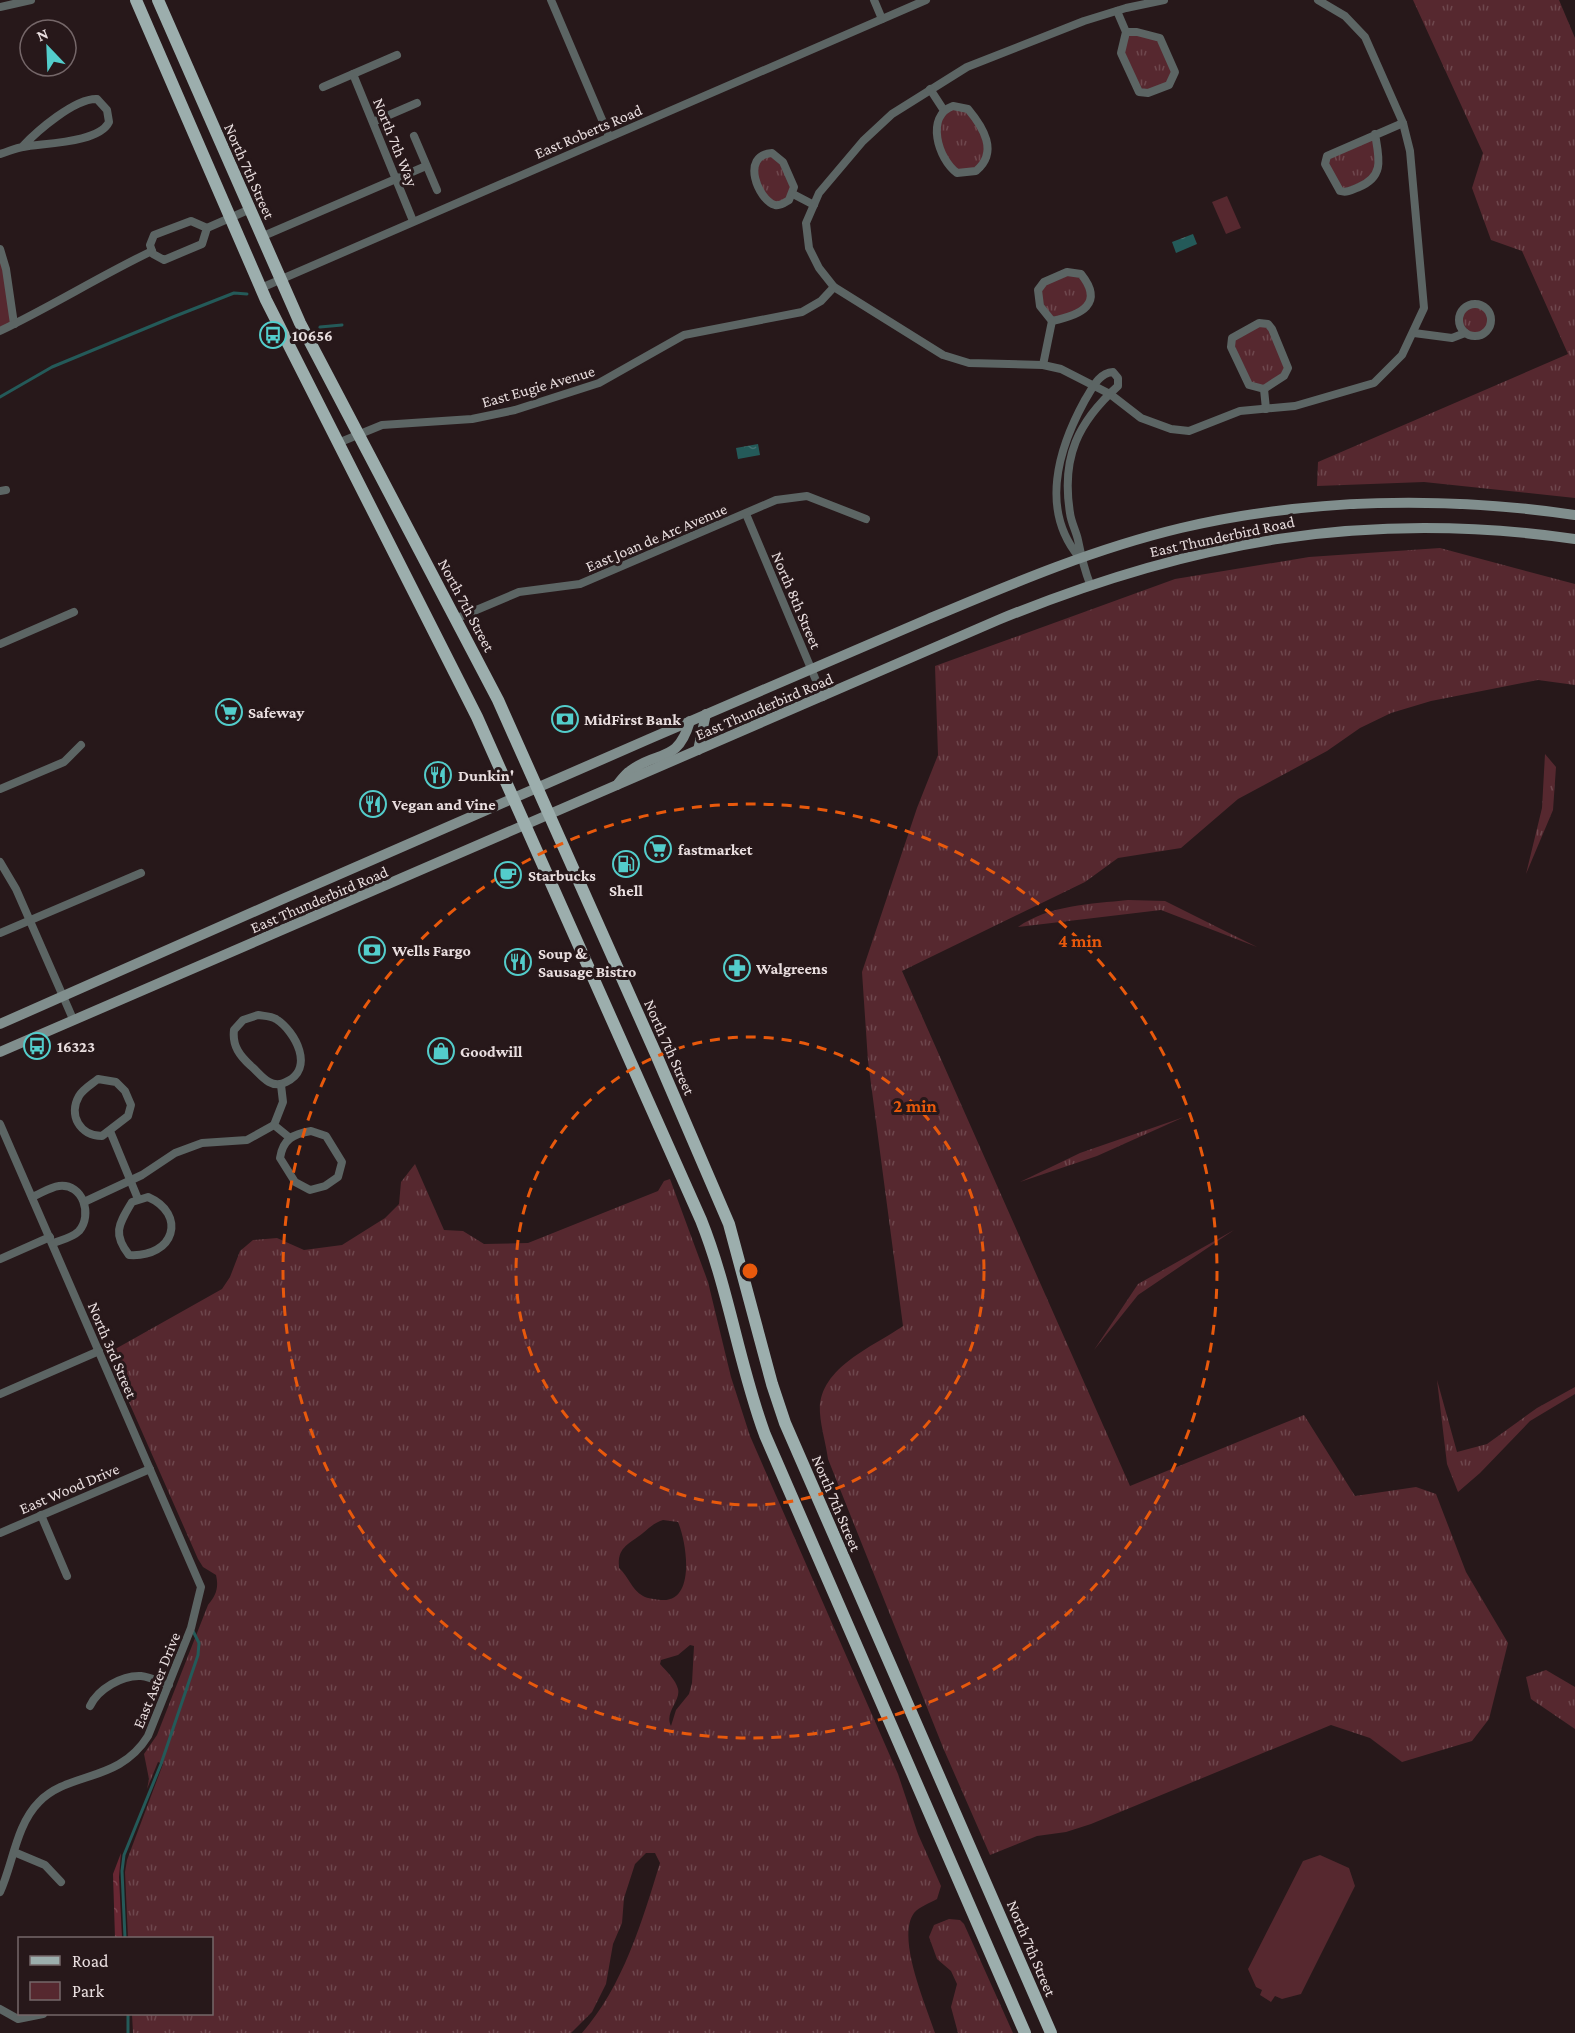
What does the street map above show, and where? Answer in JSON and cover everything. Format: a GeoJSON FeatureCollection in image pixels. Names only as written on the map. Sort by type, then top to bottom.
{"type":"FeatureCollection","features":[{"type":"Feature","properties":{"kind":"main road"},"geometry":{"type":"LineString","coordinates":[[136,0],[261,288],[477,717],[705,1231],[756,1408],[774,1456],[1025,2033]]}},
{"type":"Feature","properties":{"kind":"main road","name":"North 7th Street"},"geometry":{"type":"LineString","coordinates":[[158,0],[248,210],[312,347],[359,432],[498,700],[550,816],[727,1221],[785,1423],[1051,2033]]}},
{"type":"Feature","properties":{"kind":"main road"},"geometry":{"type":"LineString","coordinates":[[148,28],[166,20]]}},
{"type":"Feature","properties":{"kind":"main road","name":"East Thunderbird Road"},"geometry":{"type":"LineString","coordinates":[[0,1024],[706,714],[1079,557],[1181,528],[1270,512],[1320,507],[1382,503],[1467,504],[1575,515]]}},
{"type":"Feature","properties":{"kind":"main road","name":"East Thunderbird Road"},"geometry":{"type":"LineString","coordinates":[[0,1052],[550,816],[998,620],[1090,584],[1194,554],[1328,531],[1449,527],[1523,532],[1575,539]]}},
{"type":"Feature","properties":{"kind":"main road"},"geometry":{"type":"LineString","coordinates":[[698,750],[706,714]]}},
{"type":"Feature","properties":{"kind":"main road"},"geometry":{"type":"LineString","coordinates":[[614,788],[631,770],[677,748],[684,739],[690,722]]}},
{"type":"Feature","properties":{"kind":"street"},"geometry":{"type":"LineString","coordinates":[[0,7],[31,0]]}},
{"type":"Feature","properties":{"kind":"street"},"geometry":{"type":"LineString","coordinates":[[551,0],[609,136]]}},
{"type":"Feature","properties":{"kind":"street"},"geometry":{"type":"LineString","coordinates":[[874,0],[882,19]]}},
{"type":"Feature","properties":{"kind":"street","name":"East Roberts Road"},"geometry":{"type":"LineString","coordinates":[[261,288],[926,0]]}},
{"type":"Feature","properties":{"kind":"street"},"geometry":{"type":"LineString","coordinates":[[1164,0],[1117,11],[1036,39],[967,67],[930,88],[892,114],[863,141],[825,185],[807,223],[809,248],[819,268],[834,287],[943,355],[969,363],[1043,365],[1079,376],[1110,393],[1141,418],[1157,426],[1189,431],[1240,411],[1295,406],[1374,383],[1402,355],[1424,308],[1415,190],[1403,123],[1365,37],[1345,16],[1318,0]]}},
{"type":"Feature","properties":{"kind":"street"},"geometry":{"type":"LineString","coordinates":[[1117,11],[1126,32],[1121,54],[1139,92],[1148,93],[1169,85],[1175,72],[1160,38],[1137,32],[1126,32]]}},
{"type":"Feature","properties":{"kind":"street"},"geometry":{"type":"LineString","coordinates":[[323,87],[397,55]]}},
{"type":"Feature","properties":{"kind":"street","name":"North 7th Way"},"geometry":{"type":"LineString","coordinates":[[353,74],[413,221]]}},
{"type":"Feature","properties":{"kind":"street"},"geometry":{"type":"LineString","coordinates":[[930,88],[944,109]]}},
{"type":"Feature","properties":{"kind":"street"},"geometry":{"type":"LineString","coordinates":[[0,154],[22,147],[42,146],[100,133],[109,122],[107,110],[97,99],[83,101],[37,131],[22,147]]}},
{"type":"Feature","properties":{"kind":"street"},"geometry":{"type":"LineString","coordinates":[[373,122],[417,103]]}},
{"type":"Feature","properties":{"kind":"street"},"geometry":{"type":"LineString","coordinates":[[962,106],[975,118],[988,144],[989,154],[976,171],[957,173],[950,168],[939,147],[937,123],[944,109],[962,106]]}},
{"type":"Feature","properties":{"kind":"street"},"geometry":{"type":"LineString","coordinates":[[1375,134],[1380,167],[1376,176],[1365,184],[1346,192],[1340,191],[1325,164],[1327,156],[1375,134],[1403,123]]}},
{"type":"Feature","properties":{"kind":"street"},"geometry":{"type":"LineString","coordinates":[[414,136],[437,190]]}},
{"type":"Feature","properties":{"kind":"street"},"geometry":{"type":"LineString","coordinates":[[764,154],[778,156],[791,179],[793,194],[780,205],[769,201],[754,170],[753,163],[758,157],[764,154]]}},
{"type":"Feature","properties":{"kind":"street"},"geometry":{"type":"LineString","coordinates":[[261,237],[426,166]]}},
{"type":"Feature","properties":{"kind":"street"},"geometry":{"type":"LineString","coordinates":[[793,194],[814,205]]}},
{"type":"Feature","properties":{"kind":"street"},"geometry":{"type":"LineString","coordinates":[[207,228],[202,244],[164,260],[157,258],[152,251],[150,245],[154,235],[184,222],[191,221],[207,228],[248,210]]}},
{"type":"Feature","properties":{"kind":"street"},"geometry":{"type":"LineString","coordinates":[[0,249],[6,269],[14,324]]}},
{"type":"Feature","properties":{"kind":"street"},"geometry":{"type":"LineString","coordinates":[[0,331],[152,251]]}},
{"type":"Feature","properties":{"kind":"street"},"geometry":{"type":"LineString","coordinates":[[1067,272],[1082,274],[1091,287],[1092,301],[1087,307],[1052,321],[1044,314],[1036,297],[1041,285],[1067,272]]}},
{"type":"Feature","properties":{"kind":"street","name":"East Eugie Avenue"},"geometry":{"type":"LineString","coordinates":[[339,443],[359,432],[382,424],[472,419],[515,410],[599,383],[684,335],[802,312],[821,301],[834,287]]}},
{"type":"Feature","properties":{"kind":"street"},"geometry":{"type":"LineString","coordinates":[[1414,333],[1452,338],[1466,333],[1476,336],[1489,329],[1491,318],[1486,307],[1471,304],[1461,311],[1458,321],[1466,333]]}},
{"type":"Feature","properties":{"kind":"street"},"geometry":{"type":"LineString","coordinates":[[1043,365],[1052,321]]}},
{"type":"Feature","properties":{"kind":"street"},"geometry":{"type":"LineString","coordinates":[[1259,323],[1268,324],[1272,329],[1288,368],[1284,376],[1264,389],[1249,385],[1231,347],[1232,338],[1238,332],[1259,323]]}},
{"type":"Feature","properties":{"kind":"street"},"geometry":{"type":"LineString","coordinates":[[1079,557],[1068,543],[1060,518],[1057,489],[1061,451],[1072,422],[1094,385],[1104,374],[1113,372],[1119,383],[1092,411],[1081,428],[1069,468],[1068,501],[1079,557],[1090,584]]}},
{"type":"Feature","properties":{"kind":"street"},"geometry":{"type":"LineString","coordinates":[[1264,389],[1266,409]]}},
{"type":"Feature","properties":{"kind":"street","name":"East Joan de Arc Avenue"},"geometry":{"type":"LineString","coordinates":[[455,619],[519,592],[580,584],[776,500],[807,496],[866,519]]}},
{"type":"Feature","properties":{"kind":"street","name":"North 8th Street"},"geometry":{"type":"LineString","coordinates":[[746,514],[823,697]]}},
{"type":"Feature","properties":{"kind":"street"},"geometry":{"type":"LineString","coordinates":[[0,644],[74,612]]}},
{"type":"Feature","properties":{"kind":"street"},"geometry":{"type":"LineString","coordinates":[[0,789],[64,762],[81,745]]}},
{"type":"Feature","properties":{"kind":"street"},"geometry":{"type":"LineString","coordinates":[[0,862],[30,920],[73,1019]]}},
{"type":"Feature","properties":{"kind":"street"},"geometry":{"type":"LineString","coordinates":[[0,933],[141,873]]}},
{"type":"Feature","properties":{"kind":"street"},"geometry":{"type":"LineString","coordinates":[[258,1015],[274,1017],[300,1049],[302,1066],[296,1078],[281,1085],[269,1082],[243,1059],[235,1047],[234,1030],[243,1020],[258,1015]]}},
{"type":"Feature","properties":{"kind":"street"},"geometry":{"type":"LineString","coordinates":[[98,1079],[116,1082],[125,1091],[131,1105],[128,1116],[110,1131],[102,1136],[91,1135],[75,1118],[80,1093],[98,1079]]}},
{"type":"Feature","properties":{"kind":"street"},"geometry":{"type":"LineString","coordinates":[[84,1202],[132,1180],[175,1153],[190,1147],[247,1140],[274,1125],[283,1102],[281,1085]]}},
{"type":"Feature","properties":{"kind":"street","name":"North 3rd Street"},"geometry":{"type":"LineString","coordinates":[[0,1124],[201,1587]]}},
{"type":"Feature","properties":{"kind":"street"},"geometry":{"type":"LineString","coordinates":[[274,1125],[290,1138]]}},
{"type":"Feature","properties":{"kind":"street"},"geometry":{"type":"LineString","coordinates":[[110,1131],[138,1199]]}},
{"type":"Feature","properties":{"kind":"street"},"geometry":{"type":"LineString","coordinates":[[311,1131],[326,1136],[342,1162],[338,1177],[325,1186],[310,1190],[295,1182],[280,1158],[283,1145],[290,1138],[295,1134],[311,1131]]}},
{"type":"Feature","properties":{"kind":"street"},"geometry":{"type":"LineString","coordinates":[[0,1259],[77,1233],[85,1222],[84,1202],[72,1189],[59,1185],[32,1197]]}},
{"type":"Feature","properties":{"kind":"street"},"geometry":{"type":"LineString","coordinates":[[148,1197],[158,1201],[171,1227],[169,1240],[161,1249],[144,1256],[129,1255],[119,1242],[117,1231],[132,1202],[138,1199],[148,1197]]}},
{"type":"Feature","properties":{"kind":"street"},"geometry":{"type":"LineString","coordinates":[[0,1394],[99,1351]]}},
{"type":"Feature","properties":{"kind":"street","name":"East Wood Drive"},"geometry":{"type":"LineString","coordinates":[[0,1533],[150,1469]]}},
{"type":"Feature","properties":{"kind":"street"},"geometry":{"type":"LineString","coordinates":[[41,1515],[67,1576]]}},
{"type":"Feature","properties":{"kind":"street","name":"East Aster Drive"},"geometry":{"type":"LineString","coordinates":[[0,1892],[28,1817],[46,1796],[130,1759],[140,1749],[148,1736],[191,1628],[201,1587]]}},
{"type":"Feature","properties":{"kind":"street"},"geometry":{"type":"LineString","coordinates":[[90,1706],[100,1690],[127,1678],[140,1676],[169,1685]]}},
{"type":"Feature","properties":{"kind":"street"},"geometry":{"type":"LineString","coordinates":[[14,1852],[45,1865],[61,1882]]}},
{"type":"Feature","properties":{"kind":"street"},"geometry":{"type":"LineString","coordinates":[[0,2009],[18,2019],[35,2015]]}},
{"type":"Feature","properties":{"kind":"green space"},"geometry":{"type":"Polygon","coordinates":[[[1413,0],[1559,0],[1575,38],[1575,498],[1424,482],[1317,486],[1318,462],[1568,354],[1522,251],[1491,240],[1472,188],[1483,153],[1413,0]]]}},
{"type":"Feature","properties":{"kind":"green space"},"geometry":{"type":"Polygon","coordinates":[[[1126,32],[1160,38],[1175,72],[1169,85],[1139,92],[1121,53],[1126,32]]]}},
{"type":"Feature","properties":{"kind":"green space"},"geometry":{"type":"Polygon","coordinates":[[[943,109],[968,109],[988,144],[983,165],[957,173],[938,134],[939,117],[943,109]]]}},
{"type":"Feature","properties":{"kind":"green space"},"geometry":{"type":"Polygon","coordinates":[[[1375,134],[1376,176],[1340,191],[1325,164],[1327,156],[1375,134]]]}},
{"type":"Feature","properties":{"kind":"green space"},"geometry":{"type":"Polygon","coordinates":[[[778,156],[793,194],[780,205],[763,192],[758,172],[758,157],[778,156]]]}},
{"type":"Feature","properties":{"kind":"green space"},"geometry":{"type":"Polygon","coordinates":[[[1227,196],[1241,228],[1226,234],[1212,202],[1227,196]]]}},
{"type":"Feature","properties":{"kind":"green space"},"geometry":{"type":"Polygon","coordinates":[[[0,249],[14,324],[0,331],[0,249]]]}},
{"type":"Feature","properties":{"kind":"green space"},"geometry":{"type":"Polygon","coordinates":[[[1067,272],[1081,274],[1092,301],[1058,320],[1044,314],[1038,290],[1067,272]]]}},
{"type":"Feature","properties":{"kind":"green space"},"geometry":{"type":"Polygon","coordinates":[[[1475,304],[1487,308],[1491,320],[1487,332],[1475,336],[1463,332],[1459,320],[1463,308],[1475,304]]]}},
{"type":"Feature","properties":{"kind":"green space"},"geometry":{"type":"Polygon","coordinates":[[[1268,324],[1288,368],[1264,389],[1249,385],[1232,338],[1238,332],[1268,324]]]}},
{"type":"Feature","properties":{"kind":"green space"},"geometry":{"type":"Polygon","coordinates":[[[1440,548],[1575,584],[1575,685],[1538,680],[1431,701],[1391,713],[1360,728],[1327,751],[1238,799],[1181,848],[1118,858],[1085,882],[902,971],[1130,1486],[1304,1415],[1355,1496],[1416,1487],[1436,1494],[1466,1572],[1508,1643],[1489,1719],[1472,1741],[1402,1762],[1370,1738],[1331,1725],[1091,1824],[1066,1832],[1037,1836],[990,1855],[944,1750],[828,1459],[820,1413],[821,1397],[827,1383],[837,1371],[849,1360],[903,1326],[868,1061],[862,972],[917,808],[938,755],[935,666],[1175,579],[1309,557],[1440,548]]]}},
{"type":"Feature","properties":{"kind":"green space"},"geometry":{"type":"Polygon","coordinates":[[[1545,754],[1556,767],[1553,810],[1526,874],[1542,808],[1545,754]]]}},
{"type":"Feature","properties":{"kind":"green space"},"geometry":{"type":"Polygon","coordinates":[[[1128,900],[1165,901],[1257,947],[1161,910],[1018,927],[1043,914],[1057,910],[1085,904],[1128,900]]]}},
{"type":"Feature","properties":{"kind":"green space"},"geometry":{"type":"Polygon","coordinates":[[[1184,1117],[1097,1156],[1020,1182],[1080,1153],[1184,1117]]]}},
{"type":"Feature","properties":{"kind":"green space"},"geometry":{"type":"Polygon","coordinates":[[[415,1164],[444,1230],[463,1231],[484,1244],[528,1243],[658,1191],[664,1181],[670,1179],[708,1282],[731,1377],[750,1436],[898,1774],[918,1834],[941,1886],[937,1899],[914,1913],[909,1924],[908,1938],[914,1972],[935,2033],[582,2033],[609,1995],[620,1974],[646,1908],[660,1863],[655,1853],[646,1853],[635,1864],[624,1898],[622,1923],[613,1944],[606,1984],[592,2012],[571,2033],[133,2033],[132,2015],[213,2015],[213,1937],[128,1937],[125,1872],[127,1860],[163,1764],[158,1762],[147,1789],[149,1779],[144,1754],[157,1735],[208,1605],[215,1595],[217,1584],[216,1575],[203,1567],[198,1559],[117,1375],[118,1369],[110,1352],[222,1289],[230,1277],[240,1251],[253,1240],[277,1238],[304,1250],[342,1245],[385,1218],[399,1204],[401,1182],[415,1164]],[[663,1520],[657,1522],[625,1547],[620,1555],[619,1568],[639,1593],[647,1598],[661,1600],[672,1598],[680,1592],[684,1582],[686,1557],[678,1522],[663,1520]],[[690,1645],[678,1655],[661,1660],[660,1664],[678,1689],[669,1721],[671,1726],[676,1710],[689,1694],[692,1683],[694,1646],[690,1645]]]}},
{"type":"Feature","properties":{"kind":"green space"},"geometry":{"type":"Polygon","coordinates":[[[1234,1230],[1138,1295],[1094,1350],[1138,1284],[1234,1230]]]}},
{"type":"Feature","properties":{"kind":"green space"},"geometry":{"type":"Polygon","coordinates":[[[1437,1380],[1457,1452],[1487,1444],[1537,1408],[1575,1387],[1575,1394],[1530,1421],[1480,1473],[1458,1492],[1447,1464],[1437,1380]]]}},
{"type":"Feature","properties":{"kind":"green space"},"geometry":{"type":"Polygon","coordinates":[[[1546,1670],[1575,1687],[1575,1729],[1531,1699],[1526,1677],[1546,1670]]]}},
{"type":"Feature","properties":{"kind":"green space"},"geometry":{"type":"Polygon","coordinates":[[[121,1853],[119,1877],[122,1937],[115,1937],[113,1874],[121,1853]]]}},
{"type":"Feature","properties":{"kind":"green space"},"geometry":{"type":"Polygon","coordinates":[[[1320,1855],[1349,1868],[1355,1886],[1301,1994],[1282,1999],[1275,1996],[1271,2002],[1260,1995],[1262,1990],[1256,1987],[1248,1969],[1303,1861],[1320,1855]]]}},
{"type":"Feature","properties":{"kind":"green space"},"geometry":{"type":"Polygon","coordinates":[[[949,1919],[960,1920],[964,1924],[1013,2033],[958,2033],[951,2007],[957,1984],[951,1971],[937,1959],[929,1937],[934,1925],[949,1919]]]}},
{"type":"Feature","properties":{"kind":"water"},"geometry":{"type":"Polygon","coordinates":[[[1193,234],[1197,244],[1176,253],[1172,242],[1193,234]]]}},
{"type":"Feature","properties":{"kind":"water"},"geometry":{"type":"Polygon","coordinates":[[[758,444],[760,455],[738,459],[736,448],[758,444]]]}},
{"type":"Feature","properties":{"kind":"waterway"},"geometry":{"type":"LineString","coordinates":[[0,397],[52,367],[234,293],[247,294]]}},
{"type":"Feature","properties":{"kind":"waterway"},"geometry":{"type":"LineString","coordinates":[[320,327],[342,325]]}},
{"type":"Feature","properties":{"kind":"waterway"},"geometry":{"type":"LineString","coordinates":[[125,1937],[122,1871],[124,1855],[161,1764],[198,1655],[199,1643],[192,1629]]}},
{"type":"Feature","properties":{"kind":"waterway"},"geometry":{"type":"LineString","coordinates":[[128,2015],[128,2033]]}},
{"type":"Feature","properties":{"kind":"place","name":"10656"},"geometry":{"type":"Point","coordinates":[273,335]}},
{"type":"Feature","properties":{"kind":"place","name":"Safeway"},"geometry":{"type":"Point","coordinates":[229,712]}},
{"type":"Feature","properties":{"kind":"place","name":"MidFirst Bank"},"geometry":{"type":"Point","coordinates":[565,719]}},
{"type":"Feature","properties":{"kind":"place","name":"Dunkin'"},"geometry":{"type":"Point","coordinates":[438,775]}},
{"type":"Feature","properties":{"kind":"place","name":"Vegan and Vine"},"geometry":{"type":"Point","coordinates":[373,804]}},
{"type":"Feature","properties":{"kind":"place","name":"fastmarket"},"geometry":{"type":"Point","coordinates":[658,849]}},
{"type":"Feature","properties":{"kind":"place","name":"Shell"},"geometry":{"type":"Point","coordinates":[626,864]}},
{"type":"Feature","properties":{"kind":"place","name":"Starbucks"},"geometry":{"type":"Point","coordinates":[508,875]}},
{"type":"Feature","properties":{"kind":"place","name":"Wells Fargo"},"geometry":{"type":"Point","coordinates":[372,950]}},
{"type":"Feature","properties":{"kind":"place","name":"Soup & Sausage Bistro"},"geometry":{"type":"Point","coordinates":[518,962]}},
{"type":"Feature","properties":{"kind":"place","name":"Walgreens"},"geometry":{"type":"Point","coordinates":[737,968]}},
{"type":"Feature","properties":{"kind":"place","name":"16323"},"geometry":{"type":"Point","coordinates":[37,1046]}},
{"type":"Feature","properties":{"kind":"place","name":"Goodwill"},"geometry":{"type":"Point","coordinates":[441,1051]}}]}
